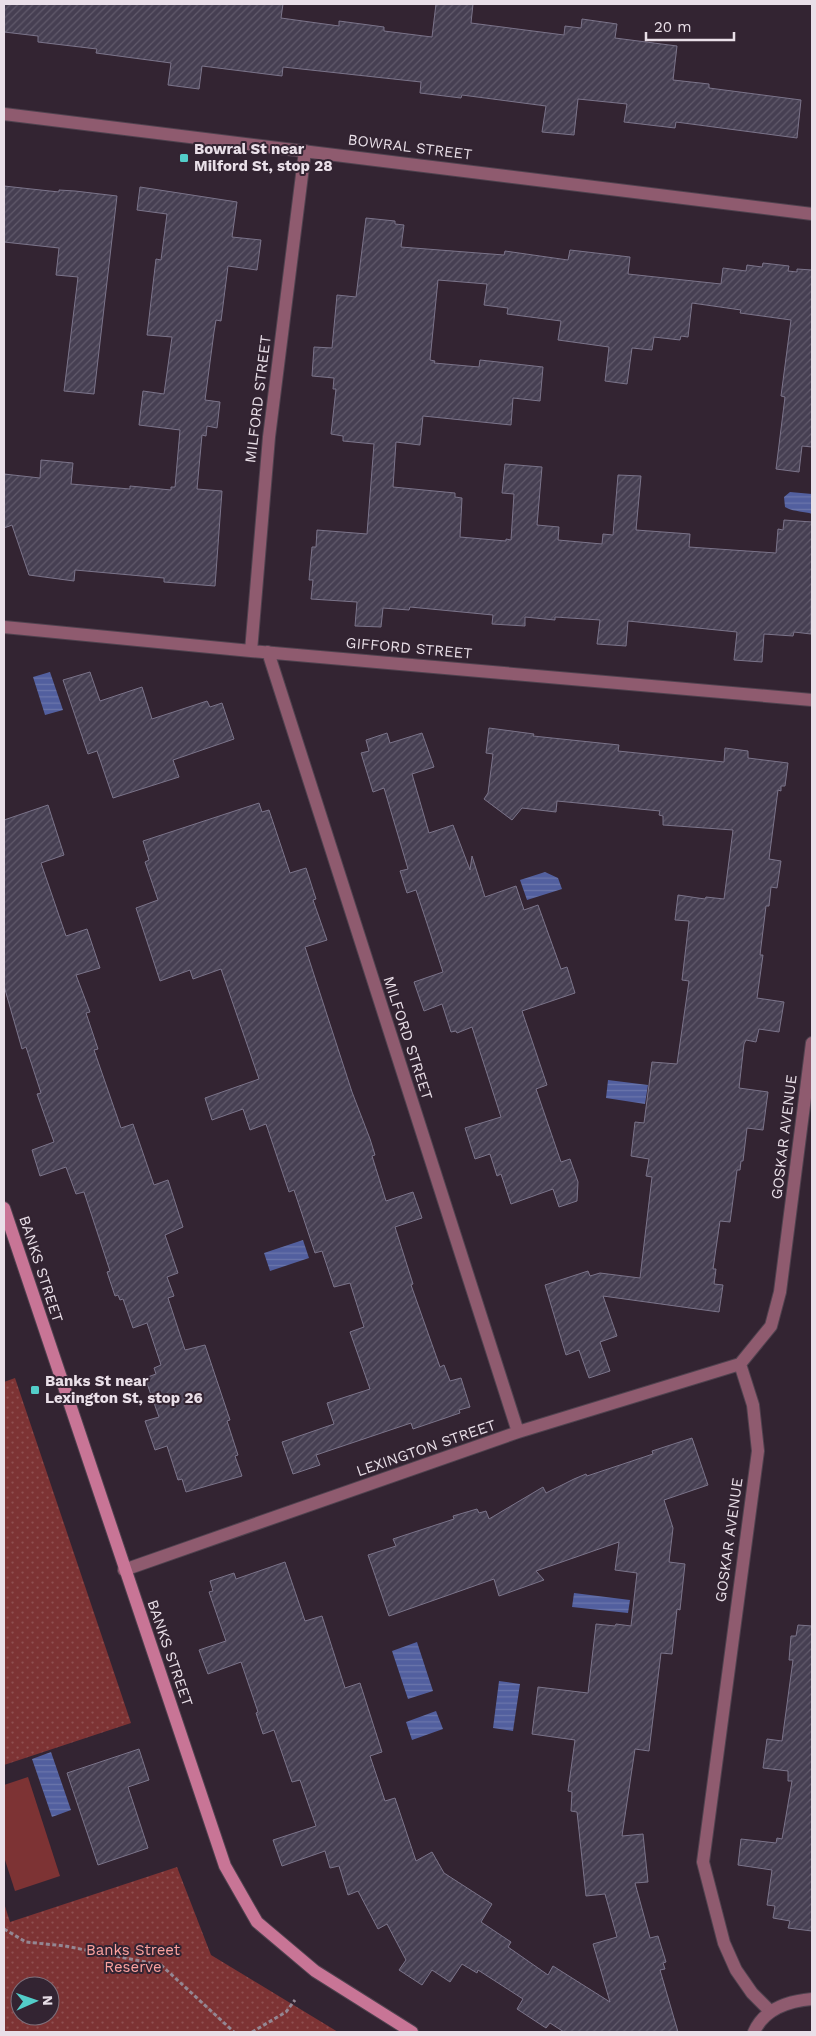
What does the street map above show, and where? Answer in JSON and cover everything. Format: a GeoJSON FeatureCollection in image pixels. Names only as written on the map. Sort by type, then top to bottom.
{"type":"FeatureCollection","features":[{"type":"Feature","properties":{"kind":"main road","name":"BANKS STREET"},"geometry":{"type":"LineString","coordinates":[[4,1208],[124,1570],[225,1866],[257,1922],[315,1971],[412,2032]]}},
{"type":"Feature","properties":{"kind":"street","name":"BOWRAL STREET"},"geometry":{"type":"LineString","coordinates":[[4,114],[812,214]]}},
{"type":"Feature","properties":{"kind":"street","name":"MILFORD STREET"},"geometry":{"type":"LineString","coordinates":[[251,651],[269,437],[305,151]]}},
{"type":"Feature","properties":{"kind":"street","name":"GIFFORD STREET"},"geometry":{"type":"LineString","coordinates":[[4,627],[251,651],[812,700]]}},
{"type":"Feature","properties":{"kind":"street","name":"MILFORD STREET"},"geometry":{"type":"LineString","coordinates":[[268,652],[518,1432]]}},
{"type":"Feature","properties":{"kind":"street","name":"GOSKAR AVENUE"},"geometry":{"type":"LineString","coordinates":[[770,2011],[752,1993],[736,1970],[724,1943],[703,1862],[758,1451],[753,1405],[740,1364],[771,1326],[780,1292],[812,1043]]}},
{"type":"Feature","properties":{"kind":"street","name":"LEXINGTON STREET"},"geometry":{"type":"LineString","coordinates":[[124,1570],[518,1432],[740,1364]]}},
{"type":"Feature","properties":{"kind":"street"},"geometry":{"type":"LineString","coordinates":[[754,2032],[757,2025],[770,2011],[786,2004],[812,1998]]}},
{"type":"Feature","properties":{"kind":"path"},"geometry":{"type":"LineString","coordinates":[[4,1929],[26,1942],[65,1946],[161,1965],[234,2032]]}},
{"type":"Feature","properties":{"kind":"path"},"geometry":{"type":"LineString","coordinates":[[252,2032],[286,2012],[295,2000]]}},
{"type":"Feature","properties":{"kind":"green space"},"geometry":{"type":"Polygon","coordinates":[[[15,1378],[131,1723],[4,1765],[4,1382],[15,1378]]]}},
{"type":"Feature","properties":{"kind":"green space"},"geometry":{"type":"Polygon","coordinates":[[[28,1777],[60,1876],[15,1891],[4,1857],[4,1785],[28,1777]]]}},
{"type":"Feature","properties":{"kind":"green space","name":"Banks Street Reserve"},"geometry":{"type":"Polygon","coordinates":[[[177,1867],[211,1955],[338,2032],[4,2032],[4,1903],[10,1922],[177,1867]]]}},
{"type":"Feature","properties":{"kind":"water"},"geometry":{"type":"Polygon","coordinates":[[[790,492],[812,494],[812,514],[785,507],[784,497],[790,492]]]}},
{"type":"Feature","properties":{"kind":"water"},"geometry":{"type":"Polygon","coordinates":[[[50,672],[63,710],[45,715],[33,677],[50,672]]]}},
{"type":"Feature","properties":{"kind":"water"},"geometry":{"type":"Polygon","coordinates":[[[545,872],[558,878],[562,889],[527,900],[520,880],[545,872]]]}},
{"type":"Feature","properties":{"kind":"water"},"geometry":{"type":"Polygon","coordinates":[[[608,1080],[648,1085],[645,1104],[606,1098],[608,1080]]]}},
{"type":"Feature","properties":{"kind":"water"},"geometry":{"type":"Polygon","coordinates":[[[303,1240],[309,1258],[270,1271],[264,1253],[303,1240]]]}},
{"type":"Feature","properties":{"kind":"water"},"geometry":{"type":"Polygon","coordinates":[[[574,1593],[630,1600],[628,1613],[572,1607],[574,1593]]]}},
{"type":"Feature","properties":{"kind":"water"},"geometry":{"type":"Polygon","coordinates":[[[417,1642],[433,1691],[408,1699],[392,1651],[417,1642]]]}},
{"type":"Feature","properties":{"kind":"water"},"geometry":{"type":"Polygon","coordinates":[[[499,1681],[520,1684],[513,1731],[493,1728],[499,1681]]]}},
{"type":"Feature","properties":{"kind":"water"},"geometry":{"type":"Polygon","coordinates":[[[436,1711],[443,1729],[412,1740],[406,1722],[436,1711]]]}},
{"type":"Feature","properties":{"kind":"water"},"geometry":{"type":"Polygon","coordinates":[[[51,1752],[71,1810],[52,1817],[32,1759],[51,1752]]]}},
{"type":"Feature","properties":{"kind":"building"},"geometry":{"type":"Polygon","coordinates":[[[4,4],[283,4],[281,18],[339,26],[339,21],[384,27],[384,31],[432,37],[436,4],[473,4],[471,23],[564,35],[565,26],[581,28],[582,19],[617,24],[615,38],[677,46],[673,80],[709,84],[709,88],[801,100],[797,138],[676,122],[675,128],[624,122],[627,104],[578,99],[574,135],[542,132],[546,106],[462,95],[461,98],[420,93],[421,82],[283,67],[282,76],[202,66],[199,89],[168,85],[171,63],[96,53],[97,49],[38,42],[38,36],[4,32],[4,4]]]}},
{"type":"Feature","properties":{"kind":"building"},"geometry":{"type":"Polygon","coordinates":[[[4,186],[117,196],[94,394],[64,391],[78,277],[56,275],[59,248],[4,242],[4,186]]]}},
{"type":"Feature","properties":{"kind":"building"},"geometry":{"type":"Polygon","coordinates":[[[140,187],[237,202],[232,237],[261,240],[257,270],[228,266],[221,321],[216,320],[214,332],[205,400],[220,402],[217,428],[207,426],[206,436],[202,435],[197,489],[222,491],[215,586],[164,582],[164,578],[75,570],[74,581],[29,575],[12,525],[4,528],[4,474],[40,478],[41,460],[73,463],[71,484],[130,489],[130,486],[171,490],[171,487],[175,487],[180,430],[139,425],[143,391],[164,394],[172,337],[147,335],[156,259],[161,260],[167,214],[137,210],[140,187]]]}},
{"type":"Feature","properties":{"kind":"building"},"geometry":{"type":"Polygon","coordinates":[[[366,218],[395,221],[395,224],[404,225],[401,247],[504,255],[505,251],[568,260],[570,250],[630,257],[628,274],[721,284],[723,268],[746,271],[747,265],[762,267],[763,263],[789,266],[788,271],[797,272],[797,269],[812,270],[812,447],[802,446],[799,472],[776,469],[785,397],[781,396],[791,320],[740,313],[741,310],[692,303],[688,337],[681,336],[680,340],[654,337],[652,350],[632,348],[627,384],[605,381],[609,347],[558,340],[561,321],[507,314],[508,308],[484,305],[487,284],[438,280],[430,360],[435,361],[434,363],[479,367],[480,360],[543,367],[540,401],[513,398],[511,425],[423,416],[420,445],[396,442],[393,487],[455,493],[455,497],[462,498],[460,537],[506,541],[506,539],[511,540],[514,494],[502,493],[505,464],[542,467],[537,525],[559,527],[558,540],[602,544],[603,534],[613,535],[618,475],[641,476],[636,530],[690,534],[689,547],[776,553],[778,529],[783,530],[784,520],[812,522],[811,634],[794,632],[793,636],[764,634],[762,662],[734,660],[737,632],[628,621],[626,646],[597,644],[600,620],[555,617],[555,620],[525,617],[525,626],[492,624],[493,615],[410,607],[409,610],[383,608],[381,627],[355,626],[357,602],[311,599],[313,580],[309,580],[312,547],[316,547],[317,530],[367,534],[374,444],[343,441],[343,436],[331,434],[336,389],[333,389],[334,378],[312,376],[314,347],[332,348],[337,295],[356,297],[366,218]]]}},
{"type":"Feature","properties":{"kind":"building"},"geometry":{"type":"Polygon","coordinates":[[[90,672],[100,701],[142,687],[152,719],[207,701],[210,707],[222,703],[234,739],[173,760],[179,777],[113,798],[97,751],[88,754],[63,680],[90,672]]]}},
{"type":"Feature","properties":{"kind":"building"},"geometry":{"type":"Polygon","coordinates":[[[489,728],[534,734],[533,736],[619,745],[618,751],[724,762],[725,748],[748,751],[748,758],[788,763],[785,786],[781,786],[781,791],[778,790],[769,859],[781,861],[777,888],[771,887],[769,906],[766,906],[760,955],[763,955],[757,998],[784,1002],[779,1032],[759,1029],[756,1042],[746,1040],[744,1044],[739,1088],[768,1092],[763,1130],[747,1128],[743,1161],[741,1161],[740,1170],[737,1170],[730,1222],[720,1221],[713,1269],[716,1269],[714,1284],[723,1285],[719,1312],[603,1296],[617,1336],[600,1342],[610,1371],[589,1378],[579,1350],[566,1355],[545,1285],[588,1271],[590,1276],[600,1273],[640,1278],[652,1177],[646,1176],[649,1159],[631,1156],[635,1122],[644,1123],[652,1062],[677,1064],[689,981],[682,980],[689,921],[675,920],[678,895],[705,899],[706,897],[724,899],[733,830],[663,825],[663,816],[659,815],[660,811],[557,801],[556,812],[522,808],[512,820],[484,799],[488,793],[493,754],[486,753],[489,728]]]}},
{"type":"Feature","properties":{"kind":"building"},"geometry":{"type":"Polygon","coordinates":[[[387,733],[390,743],[422,733],[434,767],[412,774],[429,833],[453,825],[470,870],[472,856],[485,897],[516,886],[524,910],[538,905],[561,969],[567,967],[575,993],[522,1011],[547,1085],[536,1089],[561,1162],[570,1159],[578,1182],[577,1201],[559,1207],[553,1189],[511,1204],[501,1174],[497,1176],[490,1154],[475,1159],[465,1128],[501,1117],[472,1027],[457,1033],[456,1031],[451,1032],[442,1004],[424,1011],[414,982],[443,972],[416,890],[407,893],[400,871],[408,869],[384,788],[373,792],[361,753],[369,751],[366,740],[387,733]]]}},
{"type":"Feature","properties":{"kind":"building"},"geometry":{"type":"Polygon","coordinates":[[[259,803],[262,812],[269,810],[290,873],[306,868],[316,899],[313,900],[327,940],[305,947],[352,1092],[370,1139],[375,1155],[372,1156],[386,1201],[413,1192],[422,1218],[395,1227],[413,1284],[411,1285],[440,1367],[444,1365],[450,1381],[461,1378],[470,1407],[459,1410],[460,1413],[413,1429],[411,1423],[316,1455],[320,1465],[293,1474],[282,1442],[334,1424],[327,1403],[370,1389],[350,1332],[364,1327],[350,1283],[334,1287],[322,1251],[315,1253],[294,1190],[289,1192],[266,1124],[250,1130],[243,1109],[212,1120],[205,1098],[259,1079],[221,969],[193,979],[190,970],[160,981],[136,908],[158,900],[145,862],[149,860],[143,841],[259,803]]]}},
{"type":"Feature","properties":{"kind":"building"},"geometry":{"type":"Polygon","coordinates":[[[48,805],[64,855],[41,863],[66,936],[87,929],[100,968],[76,975],[90,1012],[86,1013],[98,1049],[94,1050],[121,1128],[133,1124],[154,1185],[168,1180],[183,1227],[165,1235],[178,1273],[167,1277],[174,1296],[168,1298],[185,1350],[205,1345],[230,1420],[227,1421],[238,1455],[235,1456],[242,1476],[186,1492],[182,1479],[178,1480],[167,1446],[155,1450],[145,1421],[159,1417],[145,1378],[156,1374],[154,1368],[161,1365],[147,1323],[133,1328],[123,1299],[120,1300],[118,1295],[115,1296],[107,1272],[110,1271],[84,1192],[76,1194],[66,1167],[40,1176],[32,1150],[54,1142],[37,1094],[41,1093],[26,1047],[22,1049],[4,986],[4,820],[48,805]]]}},
{"type":"Feature","properties":{"kind":"building"},"geometry":{"type":"Polygon","coordinates":[[[692,1438],[708,1485],[664,1500],[673,1528],[669,1562],[685,1564],[680,1610],[677,1609],[672,1654],[661,1653],[649,1751],[635,1749],[622,1836],[643,1834],[648,1882],[635,1883],[650,1938],[658,1936],[666,1962],[663,1963],[665,1969],[660,1970],[678,2032],[564,2032],[550,2023],[546,2028],[517,2009],[523,1999],[478,1970],[477,1973],[462,1964],[450,1982],[432,1970],[422,1985],[399,1970],[406,1960],[387,1924],[378,1929],[358,1891],[348,1895],[339,1866],[330,1868],[325,1851],[282,1866],[273,1840],[316,1826],[300,1780],[292,1782],[274,1730],[263,1734],[256,1713],[258,1712],[241,1662],[208,1674],[199,1650],[226,1641],[209,1592],[213,1591],[210,1581],[234,1573],[236,1579],[285,1562],[305,1621],[322,1616],[345,1688],[360,1683],[382,1752],[370,1756],[385,1801],[395,1798],[416,1861],[432,1852],[444,1873],[492,1904],[481,1922],[511,1942],[508,1947],[548,1975],[553,1966],[610,2002],[593,1944],[617,1937],[605,1894],[586,1896],[577,1812],[571,1811],[572,1792],[568,1791],[575,1740],[532,1734],[538,1687],[588,1693],[596,1624],[631,1626],[637,1573],[615,1570],[619,1542],[536,1571],[544,1580],[499,1596],[494,1579],[389,1616],[368,1555],[396,1546],[393,1539],[454,1519],[453,1516],[477,1509],[479,1513],[486,1511],[489,1519],[543,1487],[546,1493],[586,1474],[587,1476],[653,1454],[652,1451],[692,1438]]]}},
{"type":"Feature","properties":{"kind":"building"},"geometry":{"type":"Polygon","coordinates":[[[798,1625],[812,1626],[812,1931],[788,1928],[790,1921],[773,1918],[775,1906],[767,1905],[772,1870],[738,1865],[741,1839],[776,1843],[777,1838],[782,1839],[792,1781],[788,1781],[788,1771],[763,1768],[767,1739],[782,1741],[793,1660],[789,1660],[791,1636],[796,1636],[798,1625]]]}},
{"type":"Feature","properties":{"kind":"building"},"geometry":{"type":"Polygon","coordinates":[[[139,1749],[149,1780],[128,1787],[148,1848],[98,1865],[67,1773],[139,1749]]]}},
{"type":"Feature","properties":{"kind":"place","name":"Bowral St near Milford St, stop 28"},"geometry":{"type":"Point","coordinates":[184,158]}},
{"type":"Feature","properties":{"kind":"place","name":"Banks St near Lexington St, stop 26"},"geometry":{"type":"Point","coordinates":[35,1390]}}]}
